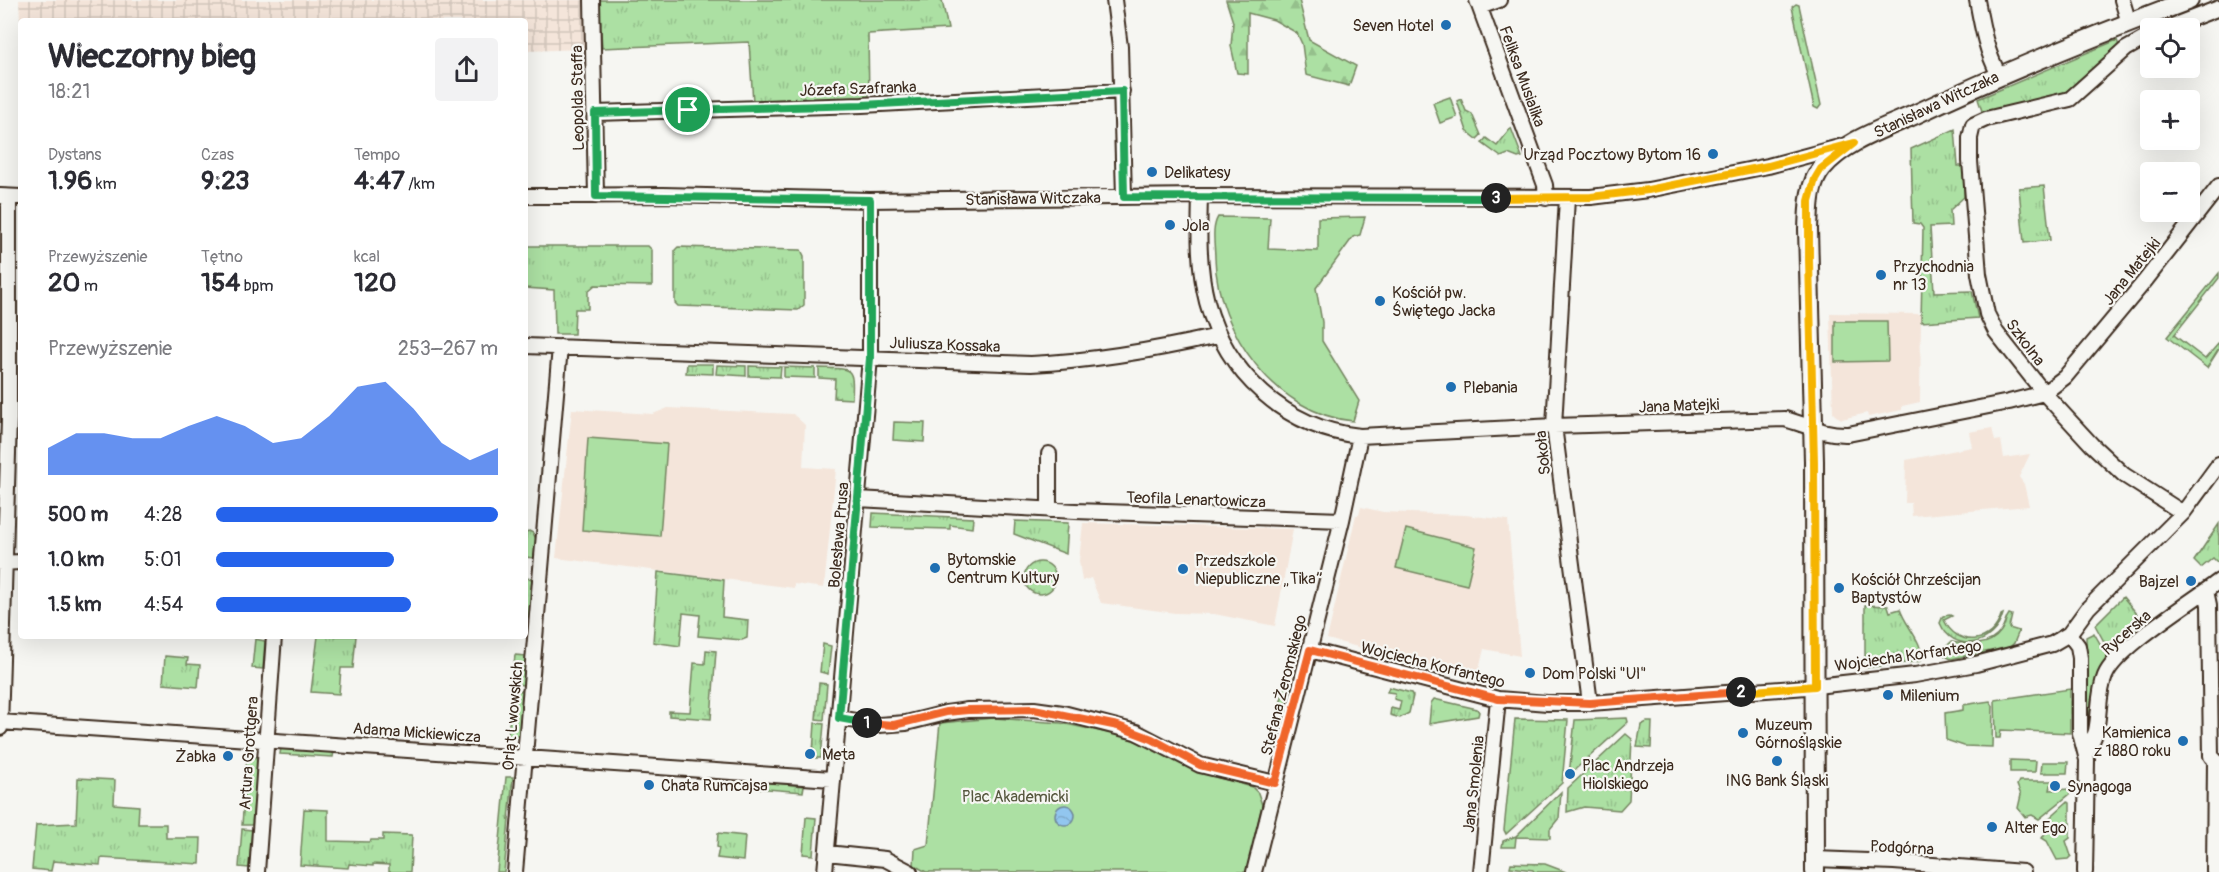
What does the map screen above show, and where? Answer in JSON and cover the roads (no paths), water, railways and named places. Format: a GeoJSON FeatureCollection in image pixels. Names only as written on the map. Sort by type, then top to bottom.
{"type":"FeatureCollection","features":[{"type":"Feature","properties":{"kind":"main road","name":"Stanisława Witczaka"},"geometry":{"type":"LineString","coordinates":[[1854,143],[1999,75],[2189,0]]}},
{"type":"Feature","properties":{"kind":"main road"},"geometry":{"type":"LineString","coordinates":[[1815,866],[1813,428],[1809,201],[1815,179],[1821,169],[1854,143]]}},
{"type":"Feature","properties":{"kind":"street","name":"Leopolda Staffa"},"geometry":{"type":"LineString","coordinates":[[592,0],[596,196]]}},
{"type":"Feature","properties":{"kind":"street"},"geometry":{"type":"LineString","coordinates":[[1114,0],[1120,47],[1124,197]]}},
{"type":"Feature","properties":{"kind":"street"},"geometry":{"type":"LineString","coordinates":[[1479,4],[1499,0]]}},
{"type":"Feature","properties":{"kind":"street"},"geometry":{"type":"LineString","coordinates":[[1977,0],[1983,35],[1990,58],[1999,75]]}},
{"type":"Feature","properties":{"kind":"street"},"geometry":{"type":"LineString","coordinates":[[2122,0],[2129,23]]}},
{"type":"Feature","properties":{"kind":"street","name":"Feliksa Musialika"},"geometry":{"type":"LineString","coordinates":[[1479,4],[1545,185],[1546,198]]}},
{"type":"Feature","properties":{"kind":"street"},"geometry":{"type":"LineString","coordinates":[[2194,18],[2219,8]]}},
{"type":"Feature","properties":{"kind":"street","name":"Szkolna"},"geometry":{"type":"LineString","coordinates":[[2140,41],[2126,49],[2070,99],[1986,119],[1973,125],[1970,138],[1979,274],[1987,314],[2008,349],[2044,393],[2092,445],[2124,475],[2184,513]]}},
{"type":"Feature","properties":{"kind":"street","name":"Józefa Szafranka"},"geometry":{"type":"LineString","coordinates":[[595,113],[862,105],[1122,91]]}},
{"type":"Feature","properties":{"kind":"street","name":"Stanisława Witczaka"},"geometry":{"type":"LineString","coordinates":[[528,196],[870,200],[1200,196],[1567,198],[1648,190],[1768,166],[1854,143]]}},
{"type":"Feature","properties":{"kind":"street","name":"Jana Matejki"},"geometry":{"type":"LineString","coordinates":[[1200,196],[1201,267],[1207,301],[1218,336],[1233,360],[1258,390],[1288,414],[1329,430],[1360,436],[1554,426],[1785,419],[1833,434],[1848,434],[2044,393],[2065,377],[2145,281],[2219,186]]}},
{"type":"Feature","properties":{"kind":"street"},"geometry":{"type":"LineString","coordinates":[[0,729],[9,408],[10,196]]}},
{"type":"Feature","properties":{"kind":"street","name":"Sokoła"},"geometry":{"type":"LineString","coordinates":[[1567,198],[1554,426],[1590,703]]}},
{"type":"Feature","properties":{"kind":"street","name":"Bolesława Prusa"},"geometry":{"type":"LineString","coordinates":[[825,872],[870,358],[870,200]]}},
{"type":"Feature","properties":{"kind":"street","name":"Juliusza Kossaka"},"geometry":{"type":"LineString","coordinates":[[528,346],[1031,364],[1072,362],[1163,348],[1218,336]]}},
{"type":"Feature","properties":{"kind":"street","name":"Orląt Lwowskich"},"geometry":{"type":"LineString","coordinates":[[515,872],[560,347]]}},
{"type":"Feature","properties":{"kind":"street","name":"Stefana Żeromskiego"},"geometry":{"type":"LineString","coordinates":[[1254,872],[1342,520],[1360,436]]}},
{"type":"Feature","properties":{"kind":"street"},"geometry":{"type":"LineString","coordinates":[[1049,454],[1049,510]]}},
{"type":"Feature","properties":{"kind":"street","name":"Wojciecha Korfantego"},"geometry":{"type":"LineString","coordinates":[[1310,650],[1498,699],[1590,703],[1815,686],[1915,675],[1976,664],[2052,644],[2069,634],[2088,608],[2184,513],[2219,464]]}},
{"type":"Feature","properties":{"kind":"street","name":"Teofila Lenartowicza"},"geometry":{"type":"LineString","coordinates":[[858,499],[1049,510],[1342,520]]}},
{"type":"Feature","properties":{"kind":"street"},"geometry":{"type":"LineString","coordinates":[[3,563],[18,562]]}},
{"type":"Feature","properties":{"kind":"street","name":"Rycerska"},"geometry":{"type":"LineString","coordinates":[[2087,752],[2096,731],[2099,699],[2106,675],[2113,662],[2219,580]]}},
{"type":"Feature","properties":{"kind":"street"},"geometry":{"type":"LineString","coordinates":[[2206,591],[2209,605],[2211,756],[2217,760],[2214,872]]}},
{"type":"Feature","properties":{"kind":"street"},"geometry":{"type":"LineString","coordinates":[[2069,634],[2080,652],[2080,733],[2087,752],[2085,872]]}},
{"type":"Feature","properties":{"kind":"street","name":"Artura Grottgera"},"geometry":{"type":"LineString","coordinates":[[257,872],[274,639]]}},
{"type":"Feature","properties":{"kind":"street","name":"Jana Smolenia"},"geometry":{"type":"LineString","coordinates":[[1481,872],[1498,699]]}},
{"type":"Feature","properties":{"kind":"street"},"geometry":{"type":"LineString","coordinates":[[839,718],[879,725],[906,723],[946,712],[968,710],[1002,708],[1043,711],[1097,720],[1136,732],[1200,765],[1275,783]]}},
{"type":"Feature","properties":{"kind":"street","name":"Adama Mickiewicza"},"geometry":{"type":"LineString","coordinates":[[0,722],[265,738],[832,779]]}},
{"type":"Feature","properties":{"kind":"street"},"geometry":{"type":"LineString","coordinates":[[827,853],[885,859],[910,872]]}},
{"type":"Feature","properties":{"kind":"street","name":"Podgórna"},"geometry":{"type":"LineString","coordinates":[[1815,866],[1894,862],[2023,872]]}},
{"type":"Feature","properties":{"kind":"water"},"geometry":{"type":"Polygon","coordinates":[[[1065,805],[1072,808],[1075,815],[1072,822],[1065,825],[1058,822],[1055,815],[1058,808],[1065,805]]]}},
{"type":"Feature","properties":{"kind":"place","name":"Seven Hotel"},"geometry":{"type":"Point","coordinates":[1446,25]}},
{"type":"Feature","properties":{"kind":"place","name":"Urząd Pocztowy Bytom 16"},"geometry":{"type":"Point","coordinates":[1713,154]}},
{"type":"Feature","properties":{"kind":"place","name":"Delikatesy"},"geometry":{"type":"Point","coordinates":[1152,172]}},
{"type":"Feature","properties":{"kind":"place","name":"Jola"},"geometry":{"type":"Point","coordinates":[1170,225]}},
{"type":"Feature","properties":{"kind":"place","name":"Przychodnia nr 13"},"geometry":{"type":"Point","coordinates":[1881,275]}},
{"type":"Feature","properties":{"kind":"place","name":"Kościół pw. Świętego Jacka"},"geometry":{"type":"Point","coordinates":[1380,301]}},
{"type":"Feature","properties":{"kind":"place","name":"Plebania"},"geometry":{"type":"Point","coordinates":[1451,387]}},
{"type":"Feature","properties":{"kind":"place","name":"Bytomskie Centrum Kultury"},"geometry":{"type":"Point","coordinates":[935,568]}},
{"type":"Feature","properties":{"kind":"place","name":"Przedszkole Niepubliczne „Tika”"},"geometry":{"type":"Point","coordinates":[1183,569]}},
{"type":"Feature","properties":{"kind":"place","name":"Bajzel"},"geometry":{"type":"Point","coordinates":[2191,581]}},
{"type":"Feature","properties":{"kind":"place","name":"Kościół Chrześcijan Baptystów"},"geometry":{"type":"Point","coordinates":[1839,588]}},
{"type":"Feature","properties":{"kind":"place","name":"Dom Polski \"Ul\""},"geometry":{"type":"Point","coordinates":[1530,673]}},
{"type":"Feature","properties":{"kind":"place","name":"Milenium"},"geometry":{"type":"Point","coordinates":[1888,695]}},
{"type":"Feature","properties":{"kind":"place","name":"Muzeum Górnośląskie"},"geometry":{"type":"Point","coordinates":[1743,733]}},
{"type":"Feature","properties":{"kind":"place","name":"Kamienica z 1880 roku"},"geometry":{"type":"Point","coordinates":[2183,741]}},
{"type":"Feature","properties":{"kind":"place","name":"Meta"},"geometry":{"type":"Point","coordinates":[810,754]}},
{"type":"Feature","properties":{"kind":"place","name":"Żabka"},"geometry":{"type":"Point","coordinates":[228,756]}},
{"type":"Feature","properties":{"kind":"place","name":"ING Bank Śląski"},"geometry":{"type":"Point","coordinates":[1777,761]}},
{"type":"Feature","properties":{"kind":"place","name":"Plac Andrzeja Hiolskiego"},"geometry":{"type":"Point","coordinates":[1570,774]}},
{"type":"Feature","properties":{"kind":"place","name":"Chata Rumcajsa"},"geometry":{"type":"Point","coordinates":[649,785]}},
{"type":"Feature","properties":{"kind":"place","name":"Synagoga"},"geometry":{"type":"Point","coordinates":[2055,786]}},
{"type":"Feature","properties":{"kind":"place","name":"Alter Ego"},"geometry":{"type":"Point","coordinates":[1992,827]}},
{"type":"Feature","properties":{"kind":"park label","name":"Plac Akademicki"},"geometry":{"type":"Point","coordinates":[1015,796]}}]}
